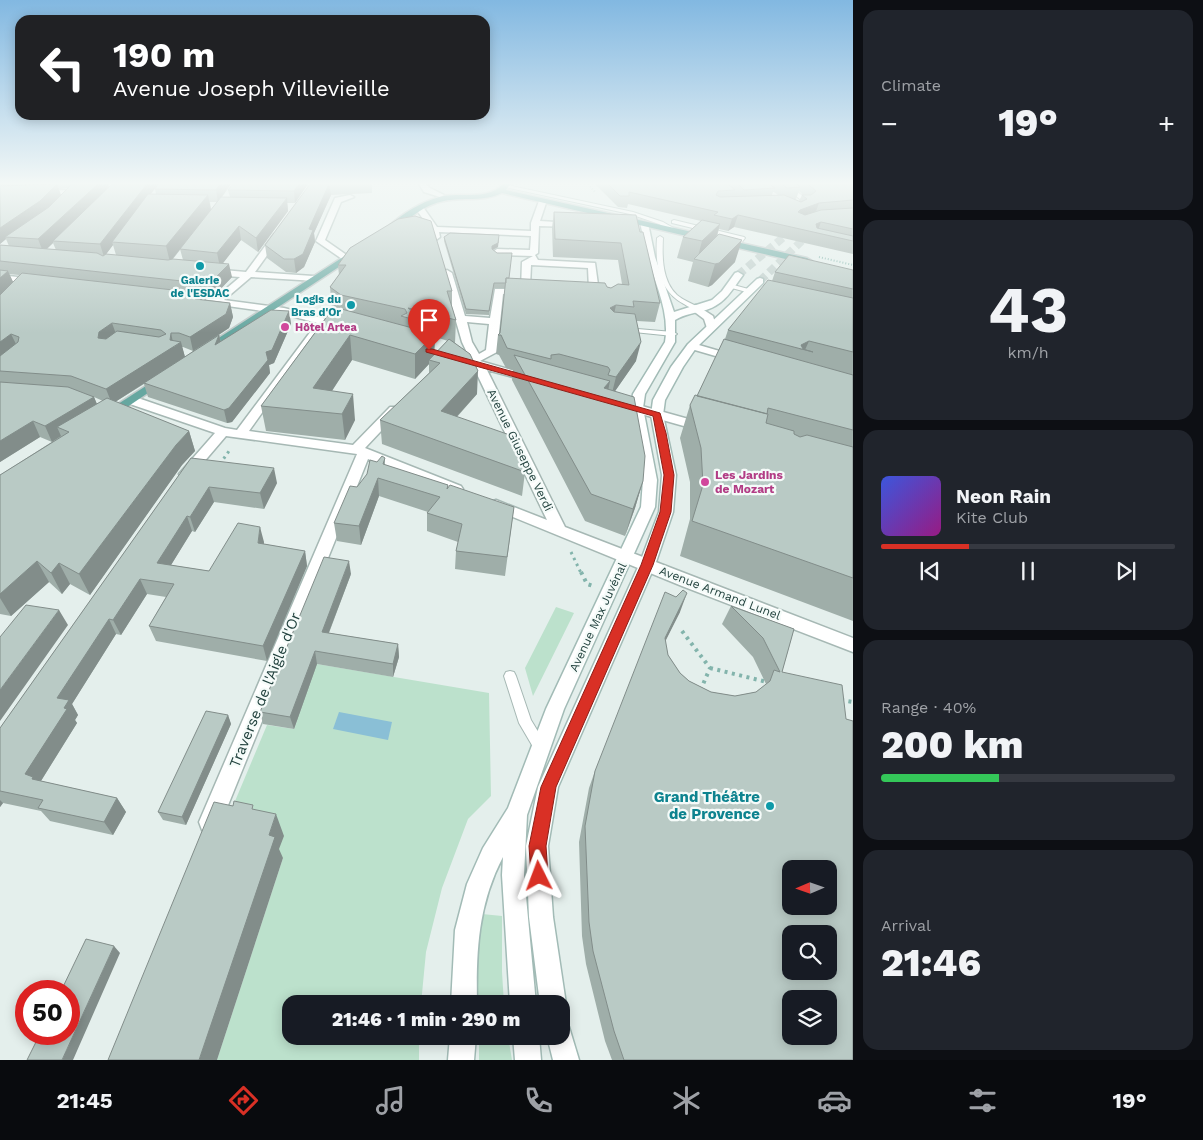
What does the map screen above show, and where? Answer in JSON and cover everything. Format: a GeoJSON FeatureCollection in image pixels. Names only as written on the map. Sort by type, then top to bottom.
{"type":"FeatureCollection","features":[{"type":"Feature","properties":{"kind":"main road"},"geometry":{"type":"LineString","coordinates":[[698,233],[737,245],[814,263]]}},
{"type":"Feature","properties":{"kind":"main road"},"geometry":{"type":"LineString","coordinates":[[191,360],[361,248]]}},
{"type":"Feature","properties":{"kind":"main road"},"geometry":{"type":"LineString","coordinates":[[97,421],[170,374]]}},
{"type":"Feature","properties":{"kind":"street"},"geometry":{"type":"LineString","coordinates":[[216,302],[278,233]]}},
{"type":"Feature","properties":{"kind":"street"},"geometry":{"type":"LineString","coordinates":[[323,233],[320,240],[345,258]]}},
{"type":"Feature","properties":{"kind":"street"},"geometry":{"type":"LineString","coordinates":[[435,233],[440,249]]}},
{"type":"Feature","properties":{"kind":"street"},"geometry":{"type":"LineString","coordinates":[[444,265],[467,342],[476,360],[490,352],[498,291],[525,293],[527,262],[534,256],[535,234],[524,233]]}},
{"type":"Feature","properties":{"kind":"street"},"geometry":{"type":"LineString","coordinates":[[643,233],[661,277],[673,334]]}},
{"type":"Feature","properties":{"kind":"street"},"geometry":{"type":"LineString","coordinates":[[497,252],[592,265],[594,292]]}},
{"type":"Feature","properties":{"kind":"street"},"geometry":{"type":"LineString","coordinates":[[200,271],[313,279]]}},
{"type":"Feature","properties":{"kind":"street"},"geometry":{"type":"LineString","coordinates":[[670,320],[677,313],[712,304],[721,298],[738,275]]}},
{"type":"Feature","properties":{"kind":"street"},"geometry":{"type":"LineString","coordinates":[[0,278],[22,284],[44,283]]}},
{"type":"Feature","properties":{"kind":"street","name":"Avenue Max Juvénal"},"geometry":{"type":"LineString","coordinates":[[552,995],[541,917],[537,846],[548,787],[637,561],[666,512],[669,475],[657,415],[659,400],[677,366],[696,342],[711,326],[755,292],[760,281]]}},
{"type":"Feature","properties":{"kind":"street"},"geometry":{"type":"LineString","coordinates":[[526,288],[545,289]]}},
{"type":"Feature","properties":{"kind":"street"},"geometry":{"type":"LineString","coordinates":[[575,291],[607,293]]}},
{"type":"Feature","properties":{"kind":"street"},"geometry":{"type":"LineString","coordinates":[[197,300],[284,310],[350,326]]}},
{"type":"Feature","properties":{"kind":"street"},"geometry":{"type":"LineString","coordinates":[[696,308],[709,318],[711,326]]}},
{"type":"Feature","properties":{"kind":"street"},"geometry":{"type":"LineString","coordinates":[[460,319],[494,321]]}},
{"type":"Feature","properties":{"kind":"street"},"geometry":{"type":"LineString","coordinates":[[241,434],[324,321]]}},
{"type":"Feature","properties":{"kind":"street","name":"Avenue Max Juvénal"},"geometry":{"type":"LineString","coordinates":[[522,995],[514,875],[516,815],[555,709],[609,594],[637,561],[648,507],[650,480],[637,408],[639,394],[673,334]]}},
{"type":"Feature","properties":{"kind":"street"},"geometry":{"type":"LineString","coordinates":[[696,342],[740,350]]}},
{"type":"Feature","properties":{"kind":"street"},"geometry":{"type":"LineString","coordinates":[[696,342],[751,363]]}},
{"type":"Feature","properties":{"kind":"street"},"geometry":{"type":"LineString","coordinates":[[445,357],[548,384]]}},
{"type":"Feature","properties":{"kind":"street","name":"Avenue Giuseppe Verdi"},"geometry":{"type":"LineString","coordinates":[[481,370],[560,530]]}},
{"type":"Feature","properties":{"kind":"street"},"geometry":{"type":"LineString","coordinates":[[130,400],[223,432],[360,450],[465,492]]}},
{"type":"Feature","properties":{"kind":"street"},"geometry":{"type":"LineString","coordinates":[[609,401],[721,433]]}},
{"type":"Feature","properties":{"kind":"street"},"geometry":{"type":"LineString","coordinates":[[95,404],[113,411]]}},
{"type":"Feature","properties":{"kind":"street"},"geometry":{"type":"LineString","coordinates":[[360,450],[400,404]]}},
{"type":"Feature","properties":{"kind":"street"},"geometry":{"type":"LineString","coordinates":[[178,485],[189,469],[223,432]]}},
{"type":"Feature","properties":{"kind":"street","name":"Traverse de l'Aigle d'Or"},"geometry":{"type":"LineString","coordinates":[[204,838],[360,450]]}},
{"type":"Feature","properties":{"kind":"street","name":"Avenue Armand Lunel"},"geometry":{"type":"LineString","coordinates":[[483,500],[853,645]]}},
{"type":"Feature","properties":{"kind":"street"},"geometry":{"type":"LineString","coordinates":[[464,995],[467,929],[479,884],[495,846],[516,815]]}},
{"type":"Feature","properties":{"kind":"street"},"geometry":{"type":"LineString","coordinates":[[461,1060],[462,1045]]}},
{"type":"Feature","properties":{"kind":"street"},"geometry":{"type":"LineString","coordinates":[[527,1045],[528,1060]]}},
{"type":"Feature","properties":{"kind":"street"},"geometry":{"type":"LineString","coordinates":[[562,1045],[566,1060]]}},
{"type":"Feature","properties":{"kind":"lane"},"geometry":{"type":"LineString","coordinates":[[660,238],[658,254],[661,277],[673,294],[696,308]]}},
{"type":"Feature","properties":{"kind":"lane"},"geometry":{"type":"LineString","coordinates":[[730,286],[755,292]]}},
{"type":"Feature","properties":{"kind":"lane"},"geometry":{"type":"LineString","coordinates":[[622,329],[673,334]]}},
{"type":"Feature","properties":{"kind":"lane"},"geometry":{"type":"LineString","coordinates":[[510,676],[518,706],[526,725],[541,748]]}},
{"type":"Feature","properties":{"kind":"path"},"geometry":{"type":"LineString","coordinates":[[560,530],[587,584],[609,594]]}},
{"type":"Feature","properties":{"kind":"path"},"geometry":{"type":"LineString","coordinates":[[682,631],[710,668],[774,684]]}},
{"type":"Feature","properties":{"kind":"path"},"geometry":{"type":"LineString","coordinates":[[701,691],[710,668]]}},
{"type":"Feature","properties":{"kind":"path"},"geometry":{"type":"LineString","coordinates":[[835,698],[853,702]]}},
{"type":"Feature","properties":{"kind":"green space"},"geometry":{"type":"Polygon","coordinates":[[[556,607],[574,613],[533,696],[525,668],[556,607]]]}},
{"type":"Feature","properties":{"kind":"green space"},"geometry":{"type":"Polygon","coordinates":[[[317,664],[489,693],[491,796],[468,819],[442,888],[426,952],[422,995],[282,995],[282,1045],[419,1045],[419,1060],[217,1060],[283,858],[225,825],[267,725],[294,729],[297,721],[284,719],[317,664]]]}},
{"type":"Feature","properties":{"kind":"green space"},"geometry":{"type":"Polygon","coordinates":[[[482,914],[502,916],[503,995],[476,995],[475,963],[482,914]]]}},
{"type":"Feature","properties":{"kind":"green space"},"geometry":{"type":"Polygon","coordinates":[[[479,1045],[510,1045],[512,1060],[479,1060],[479,1045]]]}},
{"type":"Feature","properties":{"kind":"water"},"geometry":{"type":"Polygon","coordinates":[[[339,712],[392,722],[388,740],[333,729],[339,712]]]}},
{"type":"Feature","properties":{"kind":"building"},"geometry":{"type":"Polygon","coordinates":[[[10,233],[44,233],[38,239],[5,237],[10,233]]]}},
{"type":"Feature","properties":{"kind":"building"},"geometry":{"type":"Polygon","coordinates":[[[61,233],[108,233],[100,244],[53,241],[61,233]]]}},
{"type":"Feature","properties":{"kind":"building"},"geometry":{"type":"Polygon","coordinates":[[[118,233],[176,233],[166,246],[112,242],[118,233]]]}},
{"type":"Feature","properties":{"kind":"building"},"geometry":{"type":"Polygon","coordinates":[[[192,233],[233,233],[217,253],[180,249],[192,233]]]}},
{"type":"Feature","properties":{"kind":"building"},"geometry":{"type":"Polygon","coordinates":[[[250,233],[260,233],[256,238],[250,233]]]}},
{"type":"Feature","properties":{"kind":"building"},"geometry":{"type":"Polygon","coordinates":[[[274,233],[312,233],[303,254],[294,259],[284,259],[265,245],[274,233]]]}},
{"type":"Feature","properties":{"kind":"building"},"geometry":{"type":"Polygon","coordinates":[[[374,233],[435,233],[452,291],[447,291],[456,320],[408,308],[430,324],[401,316],[407,313],[405,309],[341,295],[330,287],[346,265],[338,265],[350,248],[374,233]]]}},
{"type":"Feature","properties":{"kind":"building"},"geometry":{"type":"Polygon","coordinates":[[[449,233],[499,235],[498,243],[492,246],[492,249],[497,253],[512,253],[509,278],[506,278],[506,283],[494,283],[489,311],[466,309],[444,237],[449,233]]]}},
{"type":"Feature","properties":{"kind":"building"},"geometry":{"type":"Polygon","coordinates":[[[555,233],[643,233],[660,303],[633,301],[634,307],[616,305],[610,308],[614,312],[635,314],[641,342],[616,377],[608,375],[610,370],[608,367],[559,354],[551,355],[551,359],[507,348],[501,335],[498,335],[500,333],[506,278],[605,283],[607,287],[611,288],[618,284],[629,285],[621,243],[555,239],[555,233]]]}},
{"type":"Feature","properties":{"kind":"building"},"geometry":{"type":"Polygon","coordinates":[[[687,233],[710,233],[702,241],[683,237],[687,233]]]}},
{"type":"Feature","properties":{"kind":"building"},"geometry":{"type":"Polygon","coordinates":[[[820,233],[842,233],[853,236],[853,241],[820,233]]]}},
{"type":"Feature","properties":{"kind":"building"},"geometry":{"type":"Polygon","coordinates":[[[719,234],[742,240],[719,263],[715,264],[694,259],[719,234]]]}},
{"type":"Feature","properties":{"kind":"building"},"geometry":{"type":"Polygon","coordinates":[[[0,245],[97,253],[103,256],[106,254],[229,264],[209,284],[0,261],[0,245]]]}},
{"type":"Feature","properties":{"kind":"building"},"geometry":{"type":"Polygon","coordinates":[[[789,255],[853,270],[853,289],[775,272],[789,255]]]}},
{"type":"Feature","properties":{"kind":"building"},"geometry":{"type":"Polygon","coordinates":[[[0,270],[8,271],[0,278],[0,270]]]}},
{"type":"Feature","properties":{"kind":"building"},"geometry":{"type":"Polygon","coordinates":[[[22,273],[200,293],[195,299],[230,303],[226,314],[190,337],[179,333],[171,333],[170,340],[181,342],[106,389],[71,376],[0,371],[0,356],[18,342],[19,337],[11,334],[0,342],[0,295],[22,273]],[[112,323],[99,332],[98,338],[106,339],[117,331],[159,337],[166,334],[161,330],[112,323]]]}},
{"type":"Feature","properties":{"kind":"building"},"geometry":{"type":"Polygon","coordinates":[[[768,280],[853,298],[853,352],[809,341],[801,345],[803,349],[813,352],[728,330],[768,280]]]}},
{"type":"Feature","properties":{"kind":"building"},"geometry":{"type":"Polygon","coordinates":[[[334,307],[435,334],[415,354],[350,335],[313,388],[353,394],[342,414],[261,406],[334,307]]]}},
{"type":"Feature","properties":{"kind":"building"},"geometry":{"type":"Polygon","coordinates":[[[271,310],[289,311],[272,350],[266,352],[268,360],[229,408],[224,410],[144,383],[219,335],[215,345],[271,310]]]}},
{"type":"Feature","properties":{"kind":"building"},"geometry":{"type":"Polygon","coordinates":[[[449,339],[470,354],[478,371],[441,411],[507,434],[525,472],[380,420],[440,363],[429,360],[449,339]]]}},
{"type":"Feature","properties":{"kind":"building"},"geometry":{"type":"Polygon","coordinates":[[[724,339],[853,375],[853,430],[768,408],[767,414],[697,396],[724,339]]]}},
{"type":"Feature","properties":{"kind":"building"},"geometry":{"type":"Polygon","coordinates":[[[514,355],[610,381],[604,388],[634,397],[645,456],[643,481],[633,509],[591,494],[514,355]]]}},
{"type":"Feature","properties":{"kind":"building"},"geometry":{"type":"Polygon","coordinates":[[[0,382],[68,387],[94,397],[45,426],[33,421],[0,441],[0,382]]]}},
{"type":"Feature","properties":{"kind":"building","name":"Les Jardins de Mozart"},"geometry":{"type":"Polygon","coordinates":[[[695,395],[768,414],[766,423],[794,431],[794,434],[800,437],[807,435],[853,447],[853,578],[692,521],[703,485],[701,448],[690,405],[695,395]]]}},
{"type":"Feature","properties":{"kind":"building"},"geometry":{"type":"Polygon","coordinates":[[[107,398],[189,431],[176,445],[79,574],[59,563],[51,573],[37,561],[0,594],[0,475],[69,432],[57,427],[107,398]]]}},
{"type":"Feature","properties":{"kind":"building"},"geometry":{"type":"Polygon","coordinates":[[[382,456],[385,458],[383,464],[448,485],[447,489],[450,485],[514,507],[507,557],[456,551],[462,524],[427,513],[440,497],[378,478],[359,526],[334,523],[350,486],[357,487],[367,474],[370,460],[377,462],[382,456]]]}},
{"type":"Feature","properties":{"kind":"building"},"geometry":{"type":"Polygon","coordinates":[[[191,458],[274,468],[260,493],[209,487],[190,517],[187,516],[157,563],[209,571],[238,523],[260,527],[258,543],[305,551],[263,646],[149,626],[174,584],[140,579],[113,620],[109,619],[57,698],[69,700],[64,708],[67,709],[25,774],[33,777],[32,779],[117,798],[104,822],[38,808],[43,800],[0,791],[0,728],[191,458]]]}},
{"type":"Feature","properties":{"kind":"building"},"geometry":{"type":"Polygon","coordinates":[[[324,557],[349,561],[322,632],[398,644],[393,664],[315,651],[290,717],[260,712],[324,557]]]}},
{"type":"Feature","properties":{"kind":"building"},"geometry":{"type":"Polygon","coordinates":[[[683,590],[687,593],[665,638],[668,655],[680,673],[689,681],[711,692],[735,696],[756,692],[770,681],[774,670],[780,672],[763,638],[731,606],[794,629],[782,672],[842,685],[846,719],[853,721],[853,1060],[624,1060],[614,1031],[593,951],[589,922],[585,826],[595,771],[665,592],[676,597],[683,590]]]}},
{"type":"Feature","properties":{"kind":"building"},"geometry":{"type":"Polygon","coordinates":[[[26,605],[59,610],[0,690],[0,637],[26,605]]]}},
{"type":"Feature","properties":{"kind":"building"},"geometry":{"type":"Polygon","coordinates":[[[206,711],[228,715],[182,817],[158,812],[206,711]]]}},
{"type":"Feature","properties":{"kind":"building"},"geometry":{"type":"Polygon","coordinates":[[[234,801],[253,805],[252,809],[276,814],[269,835],[275,837],[199,1060],[108,1060],[214,802],[233,806],[234,801]]]}},
{"type":"Feature","properties":{"kind":"building"},"geometry":{"type":"Polygon","coordinates":[[[86,939],[114,946],[80,1021],[80,980],[66,980],[86,939]]]}},
{"type":"Feature","properties":{"kind":"building"},"geometry":{"type":"Polygon","coordinates":[[[34,1045],[69,1045],[62,1060],[27,1060],[34,1045]]]}},
{"type":"Feature","properties":{"kind":"tunnel"},"geometry":{"type":"LineString","coordinates":[[738,275],[788,233]]}},
{"type":"Feature","properties":{"kind":"tunnel"},"geometry":{"type":"LineString","coordinates":[[760,281],[809,233]]}},
{"type":"Feature","properties":{"kind":"place","name":"Galerie de l'ESDAC"},"geometry":{"type":"Point","coordinates":[200,266]}},
{"type":"Feature","properties":{"kind":"place","name":"Logis du Bras d'Or"},"geometry":{"type":"Point","coordinates":[351,305]}},
{"type":"Feature","properties":{"kind":"place","name":"Hôtel Artea"},"geometry":{"type":"Point","coordinates":[285,327]}},
{"type":"Feature","properties":{"kind":"place","name":"Les Jardins de Mozart"},"geometry":{"type":"Point","coordinates":[705,482]}},
{"type":"Feature","properties":{"kind":"place","name":"Grand Théâtre de Provence"},"geometry":{"type":"Point","coordinates":[770,806]}},
{"type":"Feature","properties":{"kind":"route"},"geometry":{"type":"LineString","coordinates":[[429,350],[657,415],[662,433],[669,475],[666,512],[647,565],[548,787],[537,846],[539,876]]}}]}
